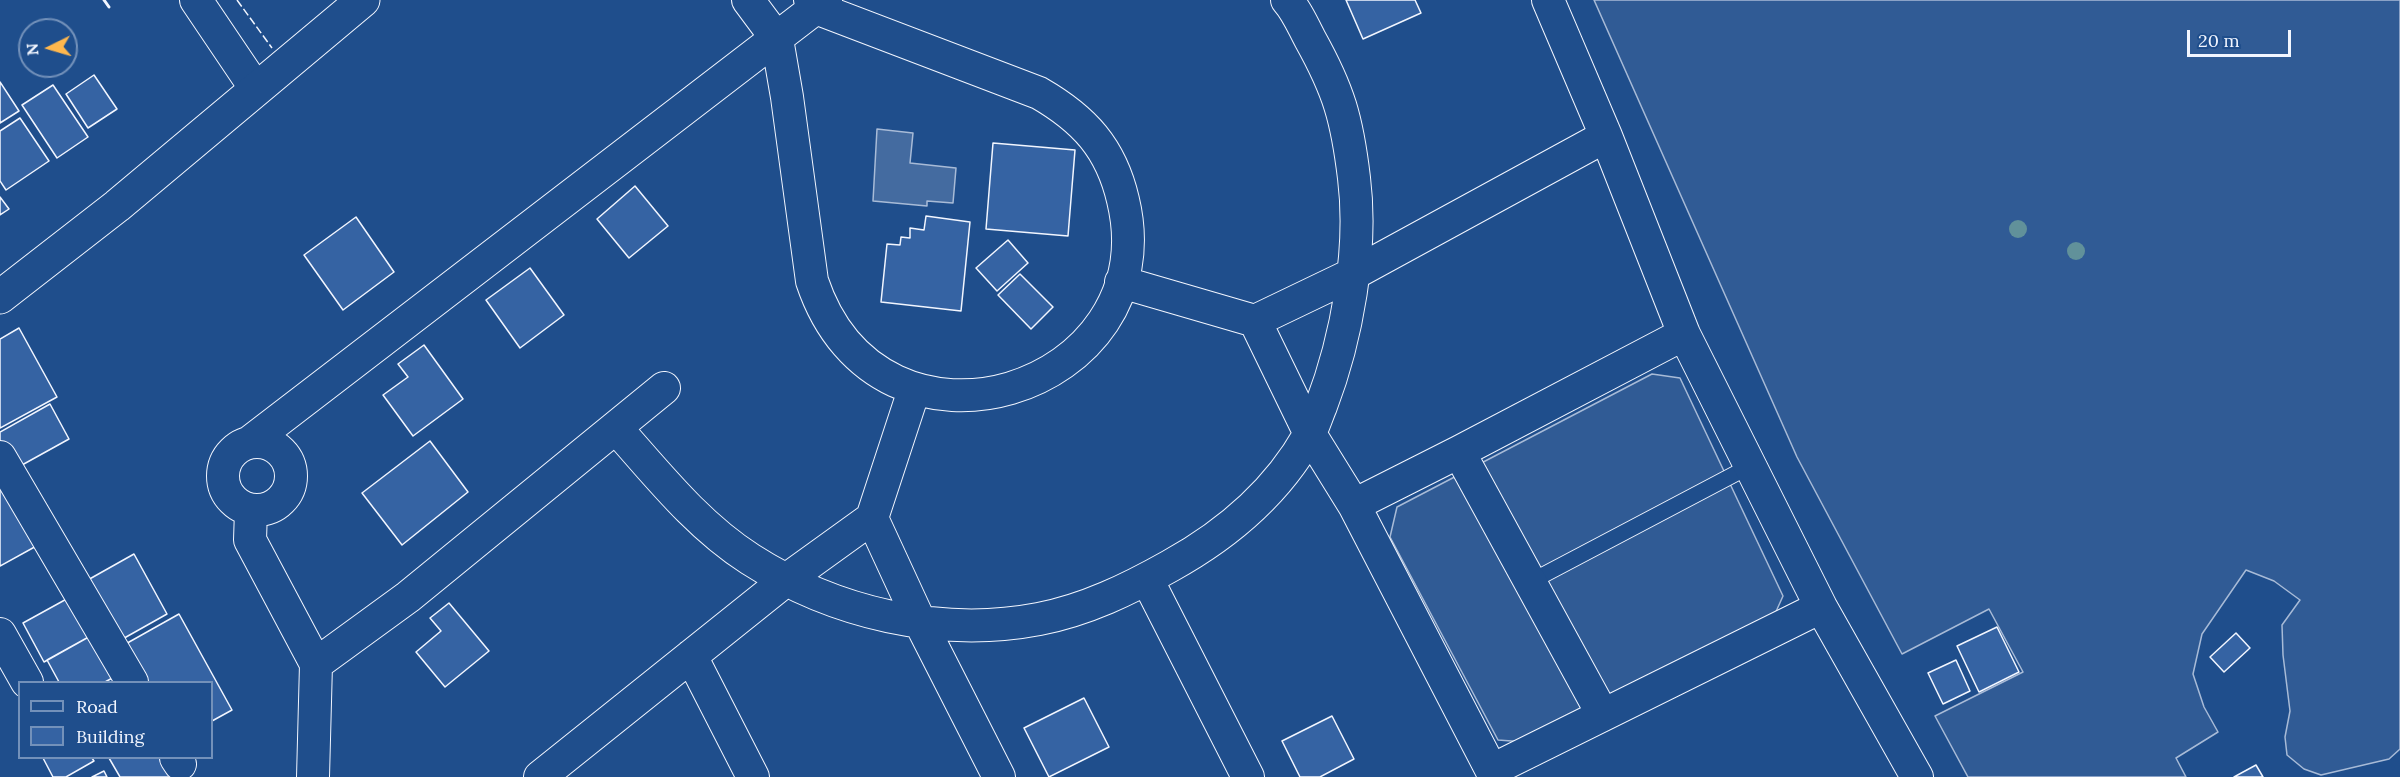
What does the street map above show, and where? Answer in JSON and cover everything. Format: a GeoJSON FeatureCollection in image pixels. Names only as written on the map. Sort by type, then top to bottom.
{"type":"FeatureCollection","features":[{"type":"Feature","properties":{"kind":"street"},"geometry":{"type":"LineString","coordinates":[[196,0],[256,89]]}},
{"type":"Feature","properties":{"kind":"street"},"geometry":{"type":"LineString","coordinates":[[0,297],[117,206],[363,0]]}},
{"type":"Feature","properties":{"kind":"street"},"geometry":{"type":"LineString","coordinates":[[250,442],[271,444],[287,459],[291,470],[287,491],[281,500],[262,510],[251,510],[238,505],[228,495],[223,483],[223,469],[228,457],[237,447],[250,442],[777,39],[818,3],[1039,93],[1062,106],[1083,123],[1113,167],[1126,212],[1129,238],[1126,265],[1121,282],[1102,327],[1057,366],[1030,382],[976,396],[952,396],[914,390],[882,374],[862,359],[833,327],[820,304],[812,281],[777,39],[748,0]]}},
{"type":"Feature","properties":{"kind":"street"},"geometry":{"type":"LineString","coordinates":[[617,429],[697,518],[748,558],[786,580],[852,607],[920,622],[978,625],[1040,619],[1090,605],[1147,579],[1189,555],[1246,512],[1282,475],[1310,434],[1329,384],[1341,338],[1353,274],[1358,234],[1357,203],[1347,124],[1330,74],[1287,0]]}},
{"type":"Feature","properties":{"kind":"street"},"geometry":{"type":"LineString","coordinates":[[1548,0],[1606,136],[1684,334],[1821,607],[1917,777]]}},
{"type":"Feature","properties":{"kind":"street"},"geometry":{"type":"LineString","coordinates":[[1121,282],[1255,321],[1353,274],[1606,136]]}},
{"type":"Feature","properties":{"kind":"street"},"geometry":{"type":"LineString","coordinates":[[1255,321],[1310,434],[1354,505],[1493,774],[1603,715],[1821,607]]}},
{"type":"Feature","properties":{"kind":"street"},"geometry":{"type":"LineString","coordinates":[[1354,505],[1684,334]]}},
{"type":"Feature","properties":{"kind":"street"},"geometry":{"type":"LineString","coordinates":[[316,664],[408,597],[617,429],[664,388]]}},
{"type":"Feature","properties":{"kind":"street"},"geometry":{"type":"LineString","coordinates":[[540,777],[786,580],[872,518],[914,390]]}},
{"type":"Feature","properties":{"kind":"street"},"geometry":{"type":"LineString","coordinates":[[1459,452],[1603,715]]}},
{"type":"Feature","properties":{"kind":"street"},"geometry":{"type":"LineString","coordinates":[[0,457],[131,681]]}},
{"type":"Feature","properties":{"kind":"street"},"geometry":{"type":"LineString","coordinates":[[251,510],[249,540],[316,664],[313,777]]}},
{"type":"Feature","properties":{"kind":"street"},"geometry":{"type":"LineString","coordinates":[[872,518],[920,622],[999,777]]}},
{"type":"Feature","properties":{"kind":"street"},"geometry":{"type":"LineString","coordinates":[[1147,579],[1248,777]]}},
{"type":"Feature","properties":{"kind":"street"},"geometry":{"type":"LineString","coordinates":[[0,634],[26,681]]}},
{"type":"Feature","properties":{"kind":"street"},"geometry":{"type":"LineString","coordinates":[[691,656],[753,777]]}},
{"type":"Feature","properties":{"kind":"lane"},"geometry":{"type":"LineString","coordinates":[[1530,582],[1750,466]]}},
{"type":"Feature","properties":{"kind":"shaded area"},"geometry":{"type":"Polygon","coordinates":[[[1594,0],[2400,0],[2400,749],[2389,759],[2321,775],[2304,769],[2287,755],[2285,737],[2290,711],[2282,625],[2300,600],[2274,581],[2246,570],[2202,634],[2193,674],[2204,707],[2218,732],[2176,758],[2186,777],[1968,777],[1935,716],[2023,672],[1989,609],[1902,654],[1797,457],[1594,0]]]}},
{"type":"Feature","properties":{"kind":"shaded area"},"geometry":{"type":"Polygon","coordinates":[[[877,129],[913,133],[910,163],[956,168],[953,203],[927,201],[927,206],[873,201],[877,129]]]}},
{"type":"Feature","properties":{"kind":"shaded area"},"geometry":{"type":"Polygon","coordinates":[[[1652,374],[1680,378],[1783,596],[1774,616],[1525,742],[1498,740],[1390,537],[1397,507],[1652,374]]]}},
{"type":"Feature","properties":{"kind":"building"},"geometry":{"type":"Polygon","coordinates":[[[1346,0],[1415,0],[1421,13],[1363,39],[1346,0]]]}},
{"type":"Feature","properties":{"kind":"building"},"geometry":{"type":"Polygon","coordinates":[[[94,75],[117,109],[88,128],[66,94],[94,75]]]}},
{"type":"Feature","properties":{"kind":"building"},"geometry":{"type":"Polygon","coordinates":[[[0,82],[19,111],[0,123],[0,82]]]}},
{"type":"Feature","properties":{"kind":"building"},"geometry":{"type":"Polygon","coordinates":[[[53,85],[88,137],[57,158],[22,105],[53,85]]]}},
{"type":"Feature","properties":{"kind":"building"},"geometry":{"type":"Polygon","coordinates":[[[20,118],[49,161],[6,190],[0,181],[0,131],[20,118]]]}},
{"type":"Feature","properties":{"kind":"building"},"geometry":{"type":"Polygon","coordinates":[[[993,143],[1075,150],[1068,236],[986,229],[993,143]]]}},
{"type":"Feature","properties":{"kind":"building"},"geometry":{"type":"Polygon","coordinates":[[[635,186],[668,226],[629,258],[597,219],[635,186]]]}},
{"type":"Feature","properties":{"kind":"building"},"geometry":{"type":"Polygon","coordinates":[[[0,197],[9,209],[0,215],[0,197]]]}},
{"type":"Feature","properties":{"kind":"building"},"geometry":{"type":"Polygon","coordinates":[[[926,216],[970,222],[961,311],[881,302],[887,244],[900,245],[901,237],[910,238],[910,228],[924,230],[926,216]]]}},
{"type":"Feature","properties":{"kind":"building"},"geometry":{"type":"Polygon","coordinates":[[[356,217],[394,272],[343,310],[304,255],[356,217]]]}},
{"type":"Feature","properties":{"kind":"building"},"geometry":{"type":"Polygon","coordinates":[[[1008,240],[1028,263],[997,291],[976,268],[1008,240]]]}},
{"type":"Feature","properties":{"kind":"building"},"geometry":{"type":"Polygon","coordinates":[[[530,268],[564,315],[520,348],[486,300],[530,268]]]}},
{"type":"Feature","properties":{"kind":"building"},"geometry":{"type":"Polygon","coordinates":[[[1020,274],[1053,307],[1031,329],[998,295],[1020,274]]]}},
{"type":"Feature","properties":{"kind":"building"},"geometry":{"type":"Polygon","coordinates":[[[19,328],[57,397],[0,428],[0,339],[19,328]]]}},
{"type":"Feature","properties":{"kind":"building"},"geometry":{"type":"Polygon","coordinates":[[[424,345],[463,399],[413,436],[383,395],[408,377],[398,364],[424,345]]]}},
{"type":"Feature","properties":{"kind":"building"},"geometry":{"type":"Polygon","coordinates":[[[50,404],[69,439],[13,470],[0,445],[0,432],[50,404]]]}},
{"type":"Feature","properties":{"kind":"building"},"geometry":{"type":"Polygon","coordinates":[[[430,441],[468,492],[402,545],[362,493],[430,441]]]}},
{"type":"Feature","properties":{"kind":"building"},"geometry":{"type":"Polygon","coordinates":[[[0,485],[40,544],[0,566],[0,485]]]}},
{"type":"Feature","properties":{"kind":"building"},"geometry":{"type":"Polygon","coordinates":[[[134,554],[167,614],[119,641],[86,581],[134,554]]]}},
{"type":"Feature","properties":{"kind":"building"},"geometry":{"type":"Polygon","coordinates":[[[72,596],[94,634],[44,662],[23,623],[72,596]]]}},
{"type":"Feature","properties":{"kind":"building"},"geometry":{"type":"Polygon","coordinates":[[[449,603],[489,651],[445,687],[416,652],[441,631],[430,618],[449,603]]]}},
{"type":"Feature","properties":{"kind":"building"},"geometry":{"type":"Polygon","coordinates":[[[179,614],[232,710],[213,720],[213,681],[141,681],[122,646],[179,614]]]}},
{"type":"Feature","properties":{"kind":"building"},"geometry":{"type":"Polygon","coordinates":[[[1997,627],[2019,672],[1979,692],[1957,646],[1997,627]]]}},
{"type":"Feature","properties":{"kind":"building"},"geometry":{"type":"Polygon","coordinates":[[[2236,633],[2250,648],[2224,672],[2210,657],[2236,633]]]}},
{"type":"Feature","properties":{"kind":"building"},"geometry":{"type":"Polygon","coordinates":[[[94,634],[116,676],[107,681],[58,681],[47,660],[94,634]]]}},
{"type":"Feature","properties":{"kind":"building"},"geometry":{"type":"Polygon","coordinates":[[[1956,660],[1970,691],[1943,704],[1928,673],[1956,660]]]}},
{"type":"Feature","properties":{"kind":"building"},"geometry":{"type":"Polygon","coordinates":[[[1084,698],[1109,747],[1049,777],[1024,728],[1084,698]]]}},
{"type":"Feature","properties":{"kind":"building"},"geometry":{"type":"Polygon","coordinates":[[[1332,716],[1354,759],[1320,777],[1300,777],[1282,741],[1332,716]]]}},
{"type":"Feature","properties":{"kind":"building"},"geometry":{"type":"Polygon","coordinates":[[[44,759],[93,759],[94,761],[66,777],[53,777],[44,759]]]}},
{"type":"Feature","properties":{"kind":"building"},"geometry":{"type":"Polygon","coordinates":[[[110,759],[168,759],[177,777],[120,777],[110,759]]]}},
{"type":"Feature","properties":{"kind":"building"},"geometry":{"type":"Polygon","coordinates":[[[2256,765],[2263,777],[2234,777],[2256,765]]]}},
{"type":"Feature","properties":{"kind":"building"},"geometry":{"type":"Polygon","coordinates":[[[104,771],[107,777],[92,777],[104,771]]]}},
{"type":"Feature","properties":{"kind":"fence"},"geometry":{"type":"LineString","coordinates":[[237,0],[272,48]]}},
{"type":"Feature","properties":{"kind":"wall"},"geometry":{"type":"LineString","coordinates":[[104,0],[109,7]]}}]}
